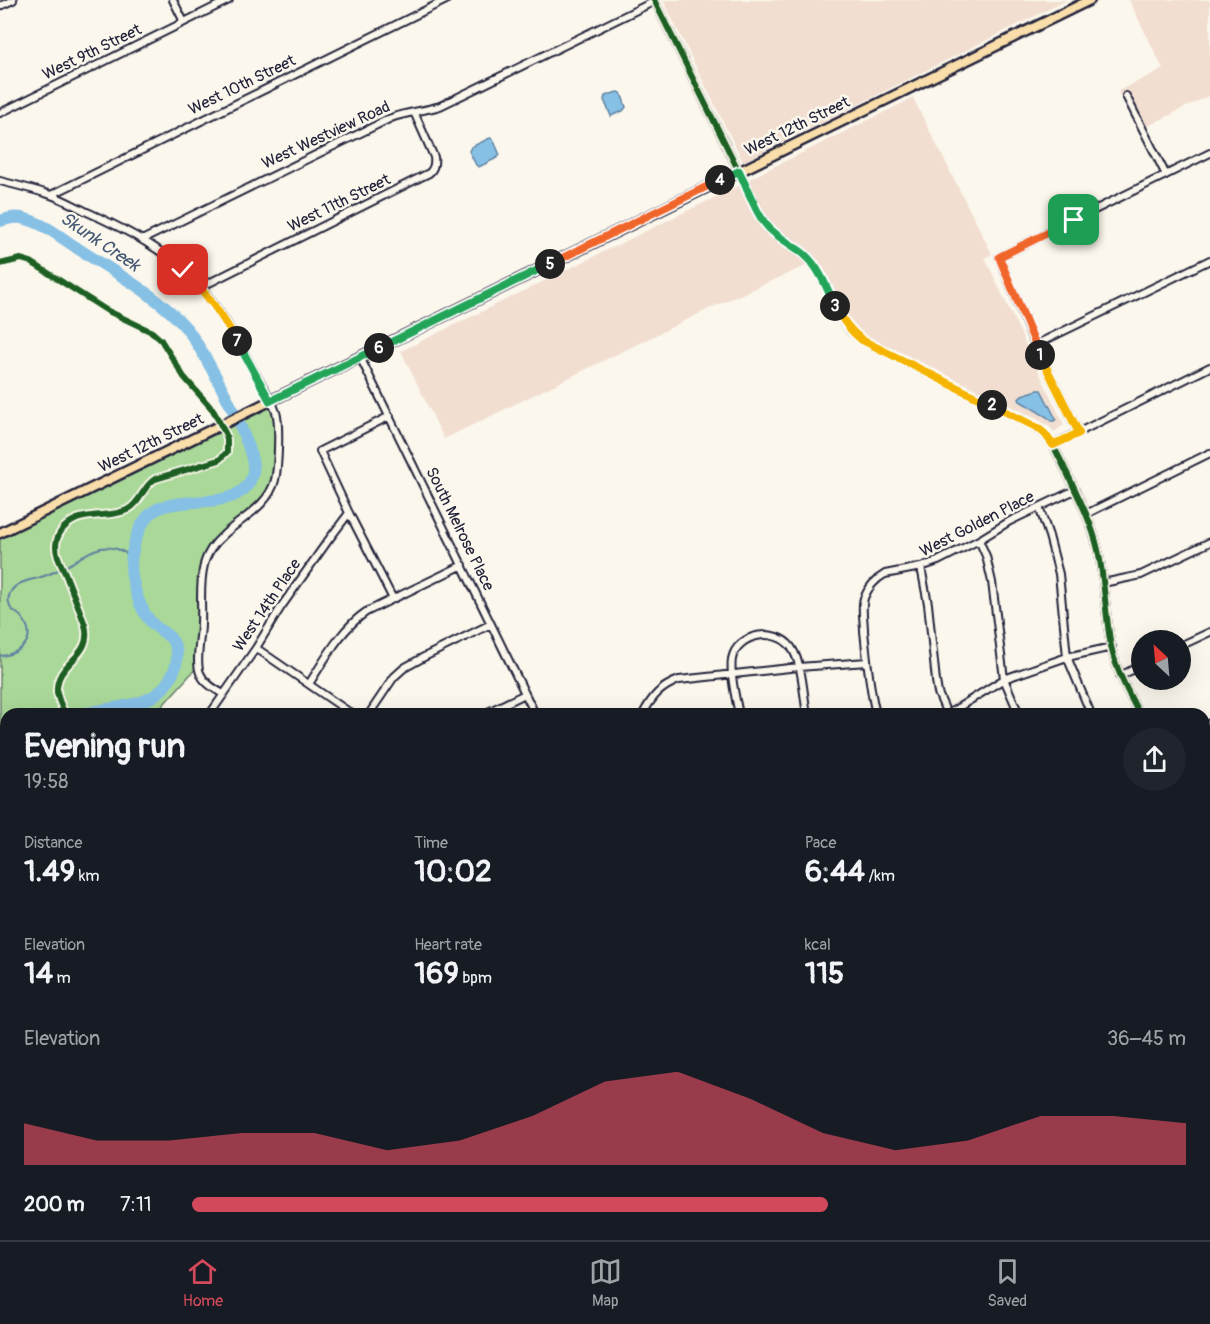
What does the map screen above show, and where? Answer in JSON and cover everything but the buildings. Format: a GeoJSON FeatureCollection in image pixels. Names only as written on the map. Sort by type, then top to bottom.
{"type":"FeatureCollection","features":[{"type":"Feature","properties":{"kind":"main road","name":"West 12th Street"},"geometry":{"type":"LineString","coordinates":[[0,533],[1090,0]]}},
{"type":"Feature","properties":{"kind":"street"},"geometry":{"type":"LineString","coordinates":[[0,6],[13,0]]}},
{"type":"Feature","properties":{"kind":"street"},"geometry":{"type":"LineString","coordinates":[[173,0],[184,22]]}},
{"type":"Feature","properties":{"kind":"street","name":"West 9th Street"},"geometry":{"type":"LineString","coordinates":[[0,113],[229,0]]}},
{"type":"Feature","properties":{"kind":"street","name":"West 10th Street"},"geometry":{"type":"LineString","coordinates":[[51,195],[446,0]]}},
{"type":"Feature","properties":{"kind":"street"},"geometry":{"type":"LineString","coordinates":[[654,0],[761,216],[769,229],[811,261],[821,276],[838,313],[851,332],[862,340],[1038,428],[1053,445],[1086,514],[1098,551],[1112,647],[1120,676],[1135,708]]}},
{"type":"Feature","properties":{"kind":"street","name":"West Westview Road"},"geometry":{"type":"LineString","coordinates":[[142,240],[391,118],[440,106],[654,0]]}},
{"type":"Feature","properties":{"kind":"street"},"geometry":{"type":"LineString","coordinates":[[1126,96],[1166,175]]}},
{"type":"Feature","properties":{"kind":"street","name":"West 11th Street"},"geometry":{"type":"LineString","coordinates":[[201,287],[429,173],[435,163],[434,157],[414,112]]}},
{"type":"Feature","properties":{"kind":"street"},"geometry":{"type":"LineString","coordinates":[[1079,433],[1035,345],[999,257],[1210,153]]}},
{"type":"Feature","properties":{"kind":"street"},"geometry":{"type":"LineString","coordinates":[[0,181],[51,195],[142,240],[165,255],[201,287],[231,332],[276,412],[278,422],[277,473],[273,486],[255,510],[215,544],[203,567],[198,666],[201,677],[223,694]]}},
{"type":"Feature","properties":{"kind":"street"},"geometry":{"type":"LineString","coordinates":[[1035,345],[1210,260]]}},
{"type":"Feature","properties":{"kind":"street","name":"South Melrose Place"},"geometry":{"type":"LineString","coordinates":[[360,357],[532,708]]}},
{"type":"Feature","properties":{"kind":"street"},"geometry":{"type":"LineString","coordinates":[[1053,445],[1210,367]]}},
{"type":"Feature","properties":{"kind":"street"},"geometry":{"type":"LineString","coordinates":[[390,416],[320,451],[393,598]]}},
{"type":"Feature","properties":{"kind":"street"},"geometry":{"type":"LineString","coordinates":[[1086,514],[1210,453]]}},
{"type":"Feature","properties":{"kind":"street","name":"West Golden Place"},"geometry":{"type":"LineString","coordinates":[[867,662],[863,616],[864,599],[869,588],[880,577],[892,572],[921,567],[952,554],[1010,521],[1075,490]]}},
{"type":"Feature","properties":{"kind":"street"},"geometry":{"type":"LineString","coordinates":[[1039,507],[1059,574],[1067,657],[1088,708]]}},
{"type":"Feature","properties":{"kind":"street","name":"West 14th Place"},"geometry":{"type":"LineString","coordinates":[[214,708],[256,648],[281,607],[349,513]]}},
{"type":"Feature","properties":{"kind":"street"},"geometry":{"type":"LineString","coordinates":[[979,540],[986,556],[992,582],[1004,679],[1016,708]]}},
{"type":"Feature","properties":{"kind":"street"},"geometry":{"type":"LineString","coordinates":[[1103,583],[1141,575],[1210,542]]}},
{"type":"Feature","properties":{"kind":"street"},"geometry":{"type":"LineString","coordinates":[[309,684],[354,621],[393,598],[463,565]]}},
{"type":"Feature","properties":{"kind":"street"},"geometry":{"type":"LineString","coordinates":[[921,567],[928,604],[938,693],[945,708]]}},
{"type":"Feature","properties":{"kind":"street"},"geometry":{"type":"LineString","coordinates":[[373,708],[394,677],[404,668],[491,624]]}},
{"type":"Feature","properties":{"kind":"street"},"geometry":{"type":"LineString","coordinates":[[1191,641],[1210,632]]}},
{"type":"Feature","properties":{"kind":"street"},"geometry":{"type":"LineString","coordinates":[[738,708],[732,661],[735,650],[747,640],[762,634],[773,635],[791,647],[800,667],[806,708]]}},
{"type":"Feature","properties":{"kind":"street"},"geometry":{"type":"LineString","coordinates":[[958,708],[1004,679],[1067,657],[1112,647]]}},
{"type":"Feature","properties":{"kind":"street"},"geometry":{"type":"LineString","coordinates":[[256,648],[343,708]]}},
{"type":"Feature","properties":{"kind":"street"},"geometry":{"type":"LineString","coordinates":[[646,708],[657,693],[674,682],[684,679],[867,662],[875,708]]}},
{"type":"Feature","properties":{"kind":"street"},"geometry":{"type":"LineString","coordinates":[[1120,676],[1131,670]]}},
{"type":"Feature","properties":{"kind":"street"},"geometry":{"type":"LineString","coordinates":[[496,708],[525,694]]}},
{"type":"Feature","properties":{"kind":"shaded area"},"geometry":{"type":"Polygon","coordinates":[[[663,0],[1067,0],[743,162],[663,0]]]}},
{"type":"Feature","properties":{"kind":"shaded area"},"geometry":{"type":"Polygon","coordinates":[[[1129,0],[1210,0],[1210,95],[1138,131],[1118,91],[1163,69],[1129,0]]]}},
{"type":"Feature","properties":{"kind":"shaded area"},"geometry":{"type":"Polygon","coordinates":[[[913,98],[992,254],[985,258],[1064,425],[1054,432],[1049,426],[1035,418],[859,332],[850,323],[819,261],[767,222],[747,180],[913,98]]]}},
{"type":"Feature","properties":{"kind":"shaded area"},"geometry":{"type":"Polygon","coordinates":[[[740,185],[763,229],[808,265],[715,306],[444,439],[401,351],[740,185]]]}},
{"type":"Feature","properties":{"kind":"green space"},"geometry":{"type":"Polygon","coordinates":[[[270,401],[277,422],[277,473],[271,490],[210,551],[202,577],[198,666],[160,708],[0,708],[0,533],[270,401]]]}},
{"type":"Feature","properties":{"kind":"water"},"geometry":{"type":"Polygon","coordinates":[[[621,93],[626,107],[623,111],[611,116],[604,100],[605,96],[621,93]]]}},
{"type":"Feature","properties":{"kind":"water"},"geometry":{"type":"Polygon","coordinates":[[[490,138],[493,139],[500,155],[479,167],[469,151],[471,147],[490,138]]]}},
{"type":"Feature","properties":{"kind":"water"},"geometry":{"type":"Polygon","coordinates":[[[1041,390],[1056,419],[1054,421],[1020,401],[1022,395],[1041,390]]]}},
{"type":"Feature","properties":{"kind":"waterway","name":"Skunk Creek"},"geometry":{"type":"LineString","coordinates":[[0,221],[19,218],[33,221],[47,228],[135,285],[175,316],[195,340],[228,399],[247,442],[252,460],[253,472],[248,485],[238,494],[210,501],[165,506],[154,511],[145,520],[136,537],[133,549],[131,563],[133,583],[144,612],[149,620],[172,640],[177,657],[172,675],[154,696],[131,705],[112,708]]}},
{"type":"Feature","properties":{"kind":"waterway"},"geometry":{"type":"LineString","coordinates":[[0,656],[20,649],[28,639],[29,633],[22,617],[11,609],[9,603],[9,595],[15,586],[55,572],[97,549],[113,548],[131,556]]}},
{"type":"Feature","properties":{"kind":"cycle path"},"geometry":{"type":"LineString","coordinates":[[654,0],[761,216],[769,229],[811,261],[851,332],[862,340],[1038,428],[1051,443],[1092,530],[1098,550],[1113,655],[1136,708]]}},
{"type":"Feature","properties":{"kind":"cycle path"},"geometry":{"type":"LineString","coordinates":[[0,264],[21,259],[31,262],[106,310],[152,332],[161,340],[184,377],[213,410],[227,440],[227,452],[219,460],[155,479],[127,510],[115,514],[77,519],[59,534],[56,542],[57,554],[85,625],[86,636],[80,653],[67,666],[58,682],[57,692],[62,708]]}},
{"type":"Feature","properties":{"kind":"route"},"geometry":{"type":"LineString","coordinates":[[183,270],[201,287],[219,312],[270,401],[739,171],[769,229],[811,261],[821,276],[838,313],[851,332],[862,340],[1038,428],[1053,445],[1079,433],[1035,345],[999,257],[1074,220]]}}]}
